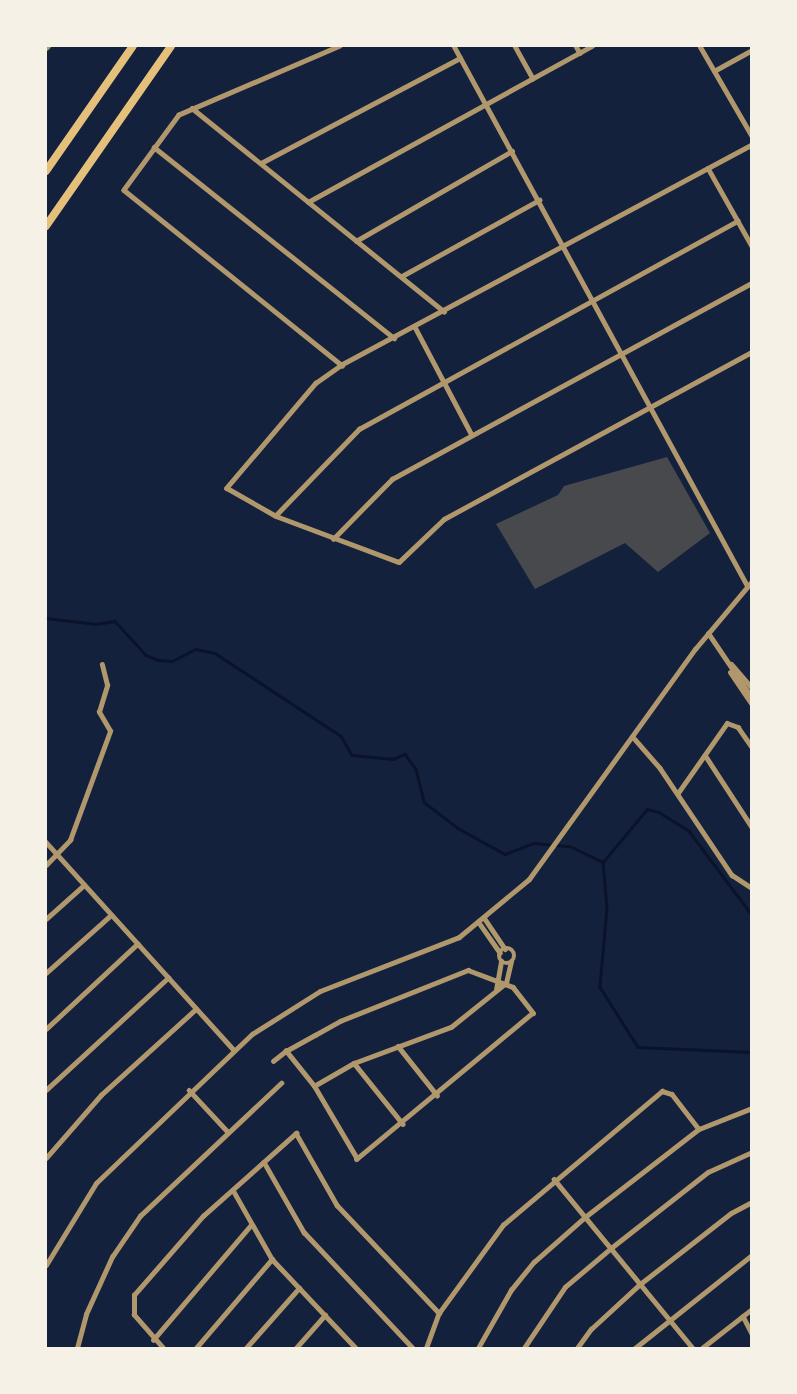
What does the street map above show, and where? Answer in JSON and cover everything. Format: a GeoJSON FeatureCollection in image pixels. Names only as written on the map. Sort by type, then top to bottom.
{"type":"FeatureCollection","features":[{"type":"Feature","properties":{"kind":"highway"},"geometry":{"type":"LineString","coordinates":[[46,171],[133,46]]}},
{"type":"Feature","properties":{"kind":"highway"},"geometry":{"type":"LineString","coordinates":[[46,226],[171,46]]}},
{"type":"Feature","properties":{"kind":"street"},"geometry":{"type":"LineString","coordinates":[[340,46],[178,115],[124,190],[342,365]]}},
{"type":"Feature","properties":{"kind":"street"},"geometry":{"type":"LineString","coordinates":[[46,1265],[96,1182],[234,1049],[320,991],[435,949],[480,924],[545,858],[708,633],[749,583],[454,46]]}},
{"type":"Feature","properties":{"kind":"street"},"geometry":{"type":"LineString","coordinates":[[515,46],[533,78]]}},
{"type":"Feature","properties":{"kind":"street"},"geometry":{"type":"LineString","coordinates":[[576,46],[580,53]]}},
{"type":"Feature","properties":{"kind":"street"},"geometry":{"type":"LineString","coordinates":[[309,202],[592,46]]}},
{"type":"Feature","properties":{"kind":"street"},"geometry":{"type":"LineString","coordinates":[[700,46],[751,136]]}},
{"type":"Feature","properties":{"kind":"street"},"geometry":{"type":"LineString","coordinates":[[715,71],[751,50]]}},
{"type":"Feature","properties":{"kind":"street"},"geometry":{"type":"LineString","coordinates":[[261,163],[460,58]]}},
{"type":"Feature","properties":{"kind":"street"},"geometry":{"type":"LineString","coordinates":[[192,108],[444,311]]}},
{"type":"Feature","properties":{"kind":"street"},"geometry":{"type":"LineString","coordinates":[[751,145],[342,365],[316,383],[227,488],[275,516],[399,562],[444,519],[751,352]]}},
{"type":"Feature","properties":{"kind":"street"},"geometry":{"type":"LineString","coordinates":[[154,147],[394,338]]}},
{"type":"Feature","properties":{"kind":"street"},"geometry":{"type":"LineString","coordinates":[[356,242],[512,152]]}},
{"type":"Feature","properties":{"kind":"street"},"geometry":{"type":"LineString","coordinates":[[708,168],[751,246]]}},
{"type":"Feature","properties":{"kind":"street"},"geometry":{"type":"LineString","coordinates":[[402,276],[538,200]]}},
{"type":"Feature","properties":{"kind":"street"},"geometry":{"type":"LineString","coordinates":[[275,516],[359,429],[738,221]]}},
{"type":"Feature","properties":{"kind":"street"},"geometry":{"type":"LineString","coordinates":[[333,539],[392,479],[751,283]]}},
{"type":"Feature","properties":{"kind":"street"},"geometry":{"type":"LineString","coordinates":[[415,327],[472,436]]}},
{"type":"Feature","properties":{"kind":"street"},"geometry":{"type":"LineString","coordinates":[[708,633],[751,698]]}},
{"type":"Feature","properties":{"kind":"street"},"geometry":{"type":"LineString","coordinates":[[725,659],[751,688]]}},
{"type":"Feature","properties":{"kind":"street"},"geometry":{"type":"LineString","coordinates":[[725,659],[751,705]]}},
{"type":"Feature","properties":{"kind":"street"},"geometry":{"type":"LineString","coordinates":[[46,865],[70,839],[110,730],[99,712],[107,685],[102,665]]}},
{"type":"Feature","properties":{"kind":"street"},"geometry":{"type":"LineString","coordinates":[[678,793],[727,723],[738,727],[751,747]]}},
{"type":"Feature","properties":{"kind":"street"},"geometry":{"type":"LineString","coordinates":[[633,737],[678,793],[732,875],[751,888]]}},
{"type":"Feature","properties":{"kind":"street"},"geometry":{"type":"LineString","coordinates":[[705,755],[751,827]]}},
{"type":"Feature","properties":{"kind":"street"},"geometry":{"type":"LineString","coordinates":[[46,842],[234,1049]]}},
{"type":"Feature","properties":{"kind":"street"},"geometry":{"type":"LineString","coordinates":[[46,919],[84,885]]}},
{"type":"Feature","properties":{"kind":"street"},"geometry":{"type":"LineString","coordinates":[[46,973],[111,915]]}},
{"type":"Feature","properties":{"kind":"street"},"geometry":{"type":"LineString","coordinates":[[314,1086],[354,1063],[452,1027],[506,983],[513,952],[505,948],[485,919]]}},
{"type":"Feature","properties":{"kind":"street"},"geometry":{"type":"LineString","coordinates":[[480,924],[500,953],[496,991]]}},
{"type":"Feature","properties":{"kind":"street"},"geometry":{"type":"LineString","coordinates":[[46,1029],[137,944]]}},
{"type":"Feature","properties":{"kind":"street"},"geometry":{"type":"LineString","coordinates":[[500,953],[505,948]]}},
{"type":"Feature","properties":{"kind":"street"},"geometry":{"type":"LineString","coordinates":[[501,961],[511,962]]}},
{"type":"Feature","properties":{"kind":"street"},"geometry":{"type":"LineString","coordinates":[[273,1061],[286,1051],[340,1021],[468,970],[506,983],[533,1013],[358,1159],[314,1086],[286,1051]]}},
{"type":"Feature","properties":{"kind":"street"},"geometry":{"type":"LineString","coordinates":[[46,1090],[167,978]]}},
{"type":"Feature","properties":{"kind":"street"},"geometry":{"type":"LineString","coordinates":[[46,1158],[101,1096],[197,1009]]}},
{"type":"Feature","properties":{"kind":"street"},"geometry":{"type":"LineString","coordinates":[[398,1046],[437,1095]]}},
{"type":"Feature","properties":{"kind":"street"},"geometry":{"type":"LineString","coordinates":[[354,1063],[402,1124]]}},
{"type":"Feature","properties":{"kind":"street"},"geometry":{"type":"LineString","coordinates":[[78,1349],[86,1314],[127,1233],[158,1196],[281,1083]]}},
{"type":"Feature","properties":{"kind":"street"},"geometry":{"type":"LineString","coordinates":[[189,1090],[228,1132]]}},
{"type":"Feature","properties":{"kind":"street"},"geometry":{"type":"LineString","coordinates":[[426,1349],[439,1312],[503,1225],[554,1179],[662,1091],[672,1094],[699,1129]]}},
{"type":"Feature","properties":{"kind":"street"},"geometry":{"type":"LineString","coordinates":[[478,1349],[511,1290],[534,1262],[585,1217],[699,1129],[751,1108]]}},
{"type":"Feature","properties":{"kind":"street"},"geometry":{"type":"LineString","coordinates":[[163,1349],[134,1315],[134,1294],[192,1227],[292,1135],[300,1135],[337,1205],[439,1312]]}},
{"type":"Feature","properties":{"kind":"street"},"geometry":{"type":"LineString","coordinates":[[46,1145],[52,1150]]}},
{"type":"Feature","properties":{"kind":"street"},"geometry":{"type":"LineString","coordinates":[[524,1349],[565,1287],[708,1172],[751,1152]]}},
{"type":"Feature","properties":{"kind":"street"},"geometry":{"type":"LineString","coordinates":[[264,1162],[304,1233],[413,1349]]}},
{"type":"Feature","properties":{"kind":"street"},"geometry":{"type":"LineString","coordinates":[[554,1179],[693,1349]]}},
{"type":"Feature","properties":{"kind":"street"},"geometry":{"type":"LineString","coordinates":[[232,1190],[272,1259],[352,1347]]}},
{"type":"Feature","properties":{"kind":"street"},"geometry":{"type":"LineString","coordinates":[[577,1349],[591,1329],[640,1284],[731,1213],[751,1202]]}},
{"type":"Feature","properties":{"kind":"street"},"geometry":{"type":"LineString","coordinates":[[153,1340],[251,1225]]}},
{"type":"Feature","properties":{"kind":"street"},"geometry":{"type":"LineString","coordinates":[[635,1349],[751,1255]]}},
{"type":"Feature","properties":{"kind":"street"},"geometry":{"type":"LineString","coordinates":[[195,1349],[272,1259]]}},
{"type":"Feature","properties":{"kind":"street"},"geometry":{"type":"LineString","coordinates":[[246,1349],[299,1288]]}},
{"type":"Feature","properties":{"kind":"street"},"geometry":{"type":"LineString","coordinates":[[702,1349],[751,1309]]}},
{"type":"Feature","properties":{"kind":"street"},"geometry":{"type":"LineString","coordinates":[[296,1349],[325,1315]]}},
{"type":"Feature","properties":{"kind":"street"},"geometry":{"type":"LineString","coordinates":[[743,1315],[751,1334]]}},
{"type":"Feature","properties":{"kind":"building"},"geometry":{"type":"Polygon","coordinates":[[[667,457],[710,533],[658,572],[625,543],[535,589],[496,524],[558,495],[564,486],[667,457]]]}},
{"type":"Feature","properties":{"kind":"waterway"},"geometry":{"type":"LineString","coordinates":[[46,618],[96,624],[115,621],[146,655],[158,660],[172,661],[196,649],[215,653],[341,736],[352,755],[393,759],[405,754],[416,769],[424,802],[458,828],[505,854],[533,843],[570,846],[603,862],[607,908],[600,987],[638,1047],[752,1052]]}},
{"type":"Feature","properties":{"kind":"waterway"},"geometry":{"type":"LineString","coordinates":[[603,862],[647,809],[659,812],[689,831],[752,915]]}}]}
